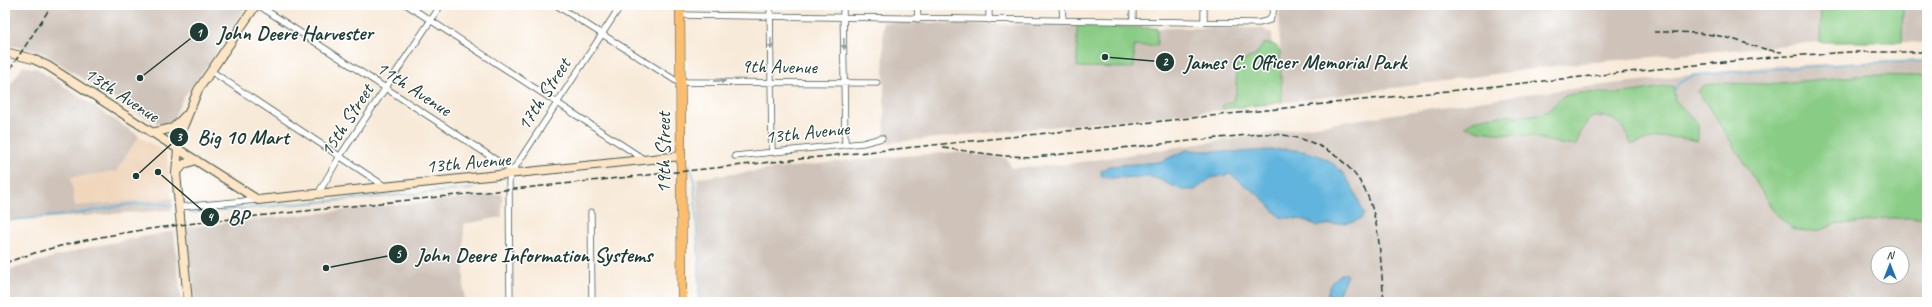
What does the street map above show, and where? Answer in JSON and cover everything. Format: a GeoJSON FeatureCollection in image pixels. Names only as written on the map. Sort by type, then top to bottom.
{"type":"FeatureCollection","features":[{"type":"Feature","properties":{"kind":"main road","name":"19th Street"},"geometry":{"type":"LineString","coordinates":[[680,5],[682,302]]}},
{"type":"Feature","properties":{"kind":"street"},"geometry":{"type":"LineString","coordinates":[[188,302],[176,173],[178,148],[188,113],[198,90],[257,5]]}},
{"type":"Feature","properties":{"kind":"street","name":"11th Avenue"},"geometry":{"type":"LineString","coordinates":[[257,5],[386,88],[512,173]]}},
{"type":"Feature","properties":{"kind":"street"},"geometry":{"type":"LineString","coordinates":[[407,5],[646,161]]}},
{"type":"Feature","properties":{"kind":"street","name":"15th Street"},"geometry":{"type":"LineString","coordinates":[[318,194],[340,156],[440,5]]}},
{"type":"Feature","properties":{"kind":"street"},"geometry":{"type":"LineString","coordinates":[[556,5],[681,83]]}},
{"type":"Feature","properties":{"kind":"street","name":"17th Street"},"geometry":{"type":"LineString","coordinates":[[510,302],[509,181],[512,173],[557,102],[621,5]]}},
{"type":"Feature","properties":{"kind":"street"},"geometry":{"type":"LineString","coordinates":[[770,5],[772,152]]}},
{"type":"Feature","properties":{"kind":"street"},"geometry":{"type":"LineString","coordinates":[[843,5],[845,145]]}},
{"type":"Feature","properties":{"kind":"street"},"geometry":{"type":"LineString","coordinates":[[918,5],[918,19]]}},
{"type":"Feature","properties":{"kind":"street"},"geometry":{"type":"LineString","coordinates":[[989,5],[989,20]]}},
{"type":"Feature","properties":{"kind":"street"},"geometry":{"type":"LineString","coordinates":[[1062,5],[1063,20]]}},
{"type":"Feature","properties":{"kind":"street"},"geometry":{"type":"LineString","coordinates":[[1133,5],[1133,21]]}},
{"type":"Feature","properties":{"kind":"street"},"geometry":{"type":"LineString","coordinates":[[1204,5],[1204,22]]}},
{"type":"Feature","properties":{"kind":"street"},"geometry":{"type":"LineString","coordinates":[[680,15],[1259,23],[1270,20],[1274,5]]}},
{"type":"Feature","properties":{"kind":"street","name":"13th Avenue"},"geometry":{"type":"LineString","coordinates":[[5,52],[33,59],[48,66],[258,200]]}},
{"type":"Feature","properties":{"kind":"street"},"geometry":{"type":"LineString","coordinates":[[211,71],[387,187]]}},
{"type":"Feature","properties":{"kind":"street","name":"9th Avenue"},"geometry":{"type":"LineString","coordinates":[[681,83],[877,83]]}},
{"type":"Feature","properties":{"kind":"street"},"geometry":{"type":"LineString","coordinates":[[151,133],[173,128],[188,113]]}},
{"type":"Feature","properties":{"kind":"street","name":"13th Avenue"},"geometry":{"type":"LineString","coordinates":[[734,156],[863,143],[882,138]]}},
{"type":"Feature","properties":{"kind":"street","name":"13th Avenue"},"geometry":{"type":"LineString","coordinates":[[179,207],[646,161],[681,156]]}},
{"type":"Feature","properties":{"kind":"street"},"geometry":{"type":"LineString","coordinates":[[176,173],[184,164],[196,160]]}},
{"type":"Feature","properties":{"kind":"street"},"geometry":{"type":"LineString","coordinates":[[592,212],[592,302]]}},
{"type":"Feature","properties":{"kind":"shaded area"},"geometry":{"type":"Polygon","coordinates":[[[5,5],[247,5],[212,59],[183,98],[172,121],[163,125],[132,110],[41,52],[13,46],[5,47],[5,5]]]}},
{"type":"Feature","properties":{"kind":"shaded area"},"geometry":{"type":"Polygon","coordinates":[[[1279,5],[1821,5],[1820,42],[1563,65],[1281,103],[1279,5]]]}},
{"type":"Feature","properties":{"kind":"shaded area"},"geometry":{"type":"Polygon","coordinates":[[[1903,5],[1927,5],[1927,43],[1902,42],[1903,5]]]}},
{"type":"Feature","properties":{"kind":"shaded area"},"geometry":{"type":"Polygon","coordinates":[[[883,22],[1077,26],[1077,67],[1134,68],[1134,46],[1157,46],[1157,28],[1260,28],[1272,33],[1275,105],[885,143],[883,22]]]}},
{"type":"Feature","properties":{"kind":"shaded area"},"geometry":{"type":"Polygon","coordinates":[[[1927,61],[1927,302],[700,302],[697,178],[853,160],[955,152],[1006,158],[1012,168],[1074,163],[1518,95],[1769,66],[1927,61]]]}},
{"type":"Feature","properties":{"kind":"shaded area"},"geometry":{"type":"Polygon","coordinates":[[[23,66],[38,69],[139,136],[116,171],[71,178],[75,206],[172,198],[172,210],[5,221],[5,93],[23,66]]]}},
{"type":"Feature","properties":{"kind":"shaded area"},"geometry":{"type":"Polygon","coordinates":[[[139,136],[164,152],[167,156],[172,198],[75,206],[71,178],[115,171],[139,136]]]}},
{"type":"Feature","properties":{"kind":"shaded area"},"geometry":{"type":"Polygon","coordinates":[[[502,194],[502,217],[464,224],[464,302],[195,302],[186,227],[502,194]]]}},
{"type":"Feature","properties":{"kind":"shaded area"},"geometry":{"type":"Polygon","coordinates":[[[174,231],[181,302],[5,302],[5,271],[90,247],[174,231]]]}},
{"type":"Feature","properties":{"kind":"green space"},"geometry":{"type":"Polygon","coordinates":[[[1821,5],[1903,5],[1902,42],[1820,42],[1821,5]]]}},
{"type":"Feature","properties":{"kind":"green space"},"geometry":{"type":"Polygon","coordinates":[[[1077,26],[1157,28],[1157,46],[1134,46],[1134,68],[1077,67],[1077,26]]]}},
{"type":"Feature","properties":{"kind":"green space"},"geometry":{"type":"Polygon","coordinates":[[[1263,44],[1275,45],[1280,51],[1282,102],[1222,109],[1223,105],[1233,101],[1237,89],[1235,66],[1238,63],[1256,55],[1263,44]]]}},
{"type":"Feature","properties":{"kind":"green space"},"geometry":{"type":"Polygon","coordinates":[[[1868,75],[1927,76],[1927,218],[1885,218],[1857,223],[1836,224],[1821,230],[1806,232],[1792,228],[1774,212],[1698,91],[1705,86],[1714,83],[1769,84],[1868,75]]]}},
{"type":"Feature","properties":{"kind":"green space"},"geometry":{"type":"Polygon","coordinates":[[[1671,86],[1674,87],[1675,100],[1698,124],[1698,141],[1664,137],[1631,145],[1626,131],[1620,124],[1611,119],[1600,116],[1587,122],[1576,145],[1558,143],[1530,136],[1480,131],[1465,126],[1474,121],[1492,116],[1539,114],[1549,110],[1559,99],[1574,94],[1614,93],[1671,86]]]}},
{"type":"Feature","properties":{"kind":"water"},"geometry":{"type":"Polygon","coordinates":[[[1286,149],[1303,151],[1316,155],[1328,160],[1337,167],[1352,186],[1358,199],[1364,214],[1361,219],[1352,222],[1317,226],[1305,220],[1280,217],[1261,197],[1230,174],[1211,178],[1195,190],[1182,190],[1155,178],[1102,177],[1101,171],[1109,166],[1159,162],[1187,150],[1239,152],[1286,149]]]}},
{"type":"Feature","properties":{"kind":"water"},"geometry":{"type":"Polygon","coordinates":[[[1345,273],[1347,275],[1335,302],[1326,302],[1331,284],[1336,278],[1345,273]]]}},
{"type":"Feature","properties":{"kind":"waterway"},"geometry":{"type":"LineString","coordinates":[[1674,91],[1678,84],[1694,75],[1859,63],[1927,61]]}},
{"type":"Feature","properties":{"kind":"waterway"},"geometry":{"type":"LineString","coordinates":[[689,164],[694,178],[699,266],[699,302]]}},
{"type":"Feature","properties":{"kind":"waterway"},"geometry":{"type":"LineString","coordinates":[[191,213],[473,189]]}},
{"type":"Feature","properties":{"kind":"waterway"},"geometry":{"type":"LineString","coordinates":[[5,221],[75,214],[136,204],[161,204],[173,206]]}},
{"type":"Feature","properties":{"kind":"railway"},"geometry":{"type":"LineString","coordinates":[[5,77],[52,5]]}},
{"type":"Feature","properties":{"kind":"railway"},"geometry":{"type":"LineString","coordinates":[[1654,32],[1687,32],[1711,35],[1782,52]]}},
{"type":"Feature","properties":{"kind":"railway"},"geometry":{"type":"LineString","coordinates":[[5,263],[67,244],[130,232],[257,216],[1772,57],[1850,52],[1927,52]]}},
{"type":"Feature","properties":{"kind":"railway"},"geometry":{"type":"LineString","coordinates":[[943,148],[1004,156],[1035,157],[1257,134],[1276,134],[1294,137],[1312,143],[1328,151],[1342,161],[1355,174],[1365,190],[1375,219],[1384,302]]}},
{"type":"Feature","properties":{"kind":"place","name":"James C. Officer Memorial Park"},"geometry":{"type":"Point","coordinates":[1105,57]}},
{"type":"Feature","properties":{"kind":"place","name":"John Deere Harvester"},"geometry":{"type":"Point","coordinates":[140,78]}},
{"type":"Feature","properties":{"kind":"place","name":"BP"},"geometry":{"type":"Point","coordinates":[158,172]}},
{"type":"Feature","properties":{"kind":"place","name":"Big 10 Mart"},"geometry":{"type":"Point","coordinates":[136,176]}},
{"type":"Feature","properties":{"kind":"place","name":"John Deere Information Systems"},"geometry":{"type":"Point","coordinates":[326,268]}}]}
